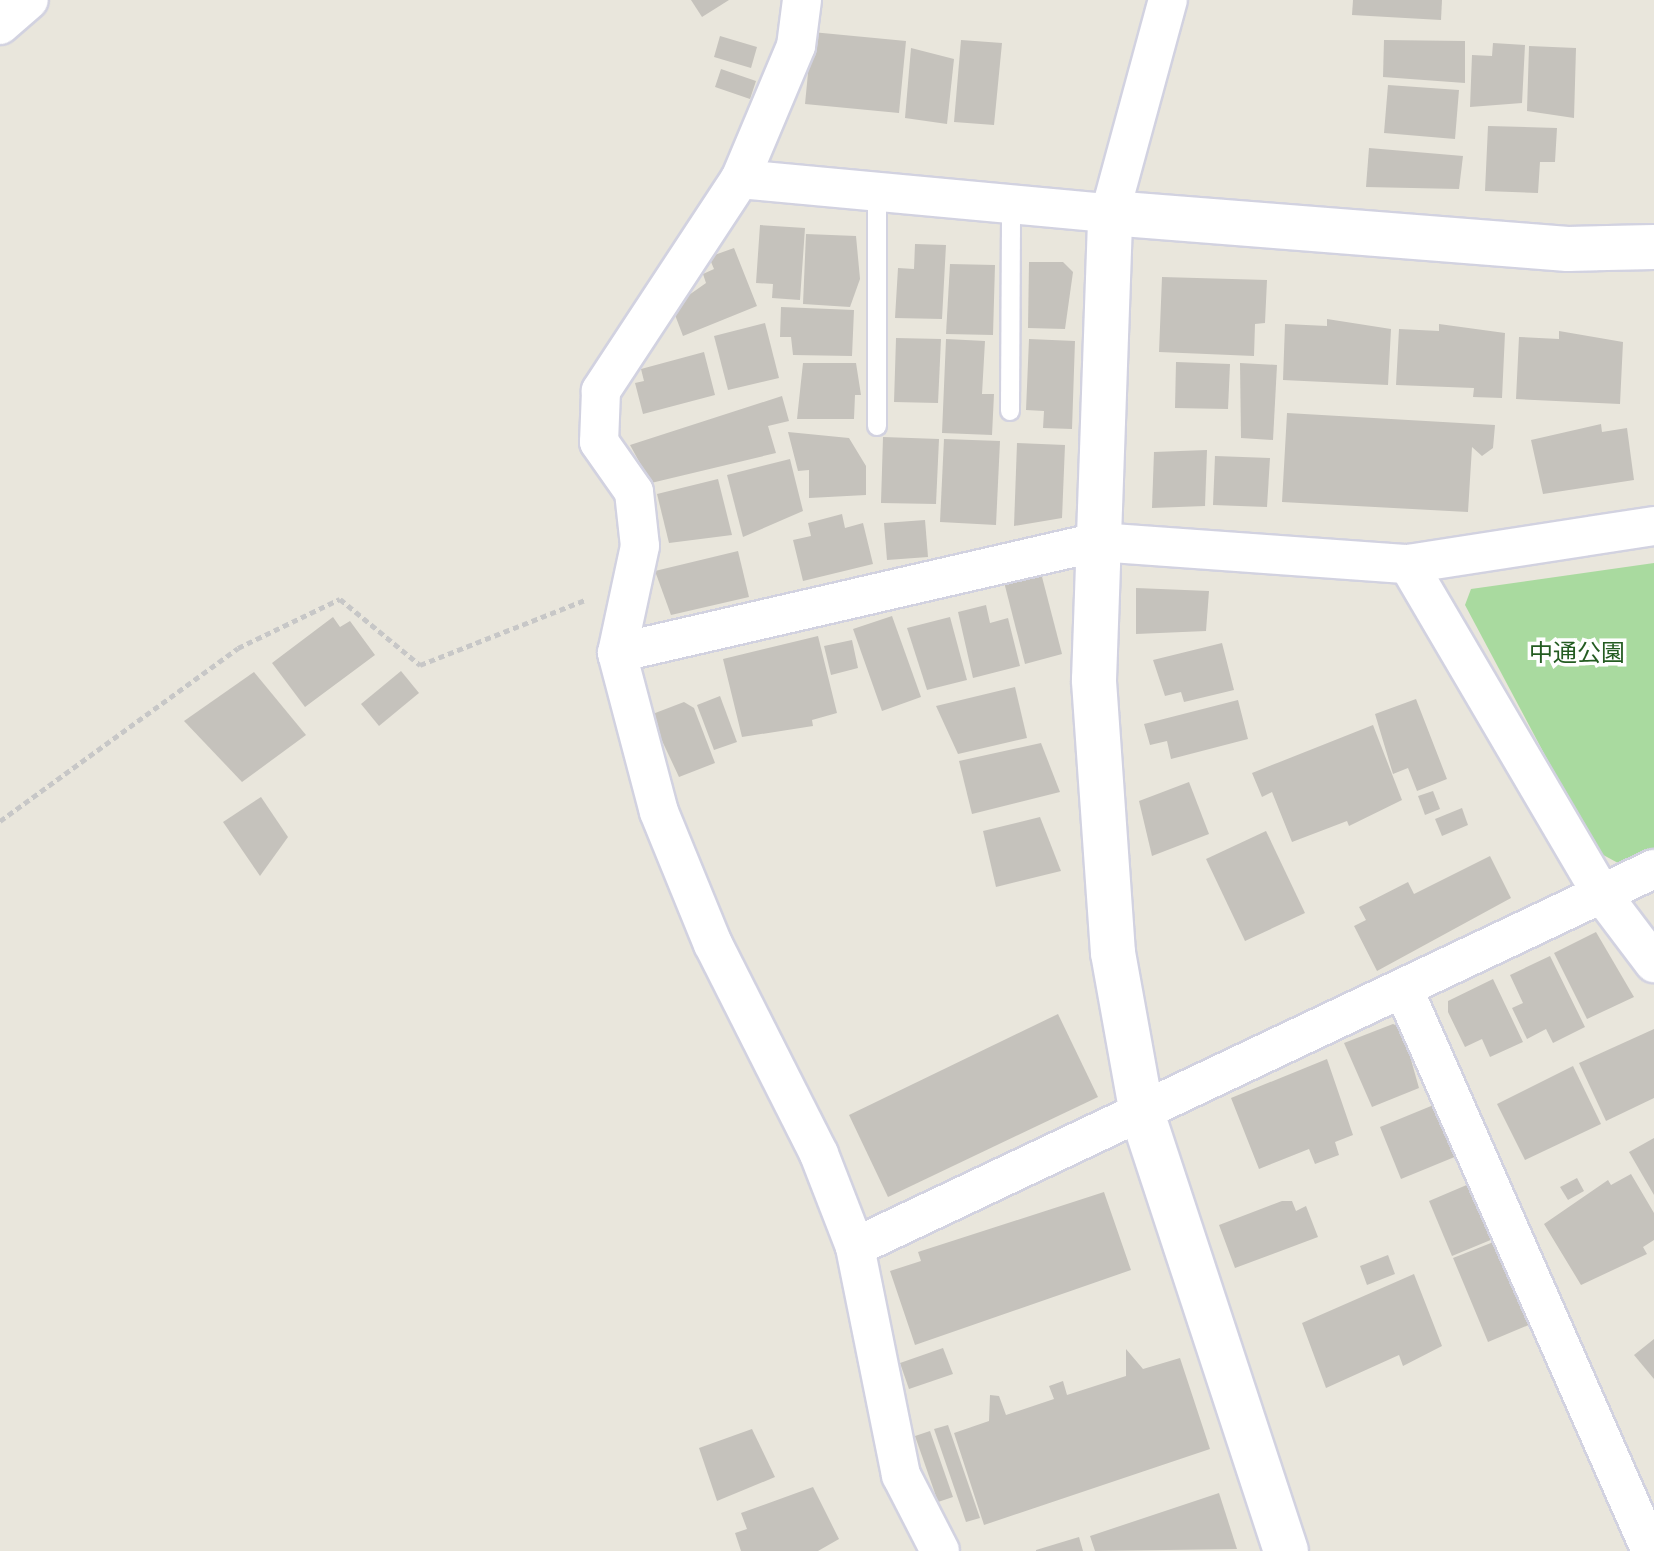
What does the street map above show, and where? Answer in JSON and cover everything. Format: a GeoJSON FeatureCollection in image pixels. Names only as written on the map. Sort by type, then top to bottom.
{"type":"FeatureCollection","features":[{"type":"Feature","properties":{"kind":"street"},"geometry":{"type":"LineString","coordinates":[[0,25],[29,0]]}},
{"type":"Feature","properties":{"kind":"street"},"geometry":{"type":"LineString","coordinates":[[802,0],[796,46],[740,179],[601,391],[599,442],[634,492],[640,546],[627,593],[617,653],[677,856],[855,1247],[901,1475],[940,1551]]}},
{"type":"Feature","properties":{"kind":"street"},"geometry":{"type":"LineString","coordinates":[[1168,0],[1110,213],[1098,542],[1100,804],[1113,953],[1142,1114],[1286,1551]]}},
{"type":"Feature","properties":{"kind":"street"},"geometry":{"type":"LineString","coordinates":[[740,179],[1110,213],[1568,249],[1654,247]]}},
{"type":"Feature","properties":{"kind":"street"},"geometry":{"type":"LineString","coordinates":[[617,653],[1098,542],[1408,564],[1654,526]]}},
{"type":"Feature","properties":{"kind":"street"},"geometry":{"type":"LineString","coordinates":[[1408,564],[1601,893],[1654,963]]}},
{"type":"Feature","properties":{"kind":"street"},"geometry":{"type":"LineString","coordinates":[[855,1247],[1142,1114],[1654,869]]}},
{"type":"Feature","properties":{"kind":"street"},"geometry":{"type":"LineString","coordinates":[[1403,988],[1651,1551]]}},
{"type":"Feature","properties":{"kind":"lane"},"geometry":{"type":"LineString","coordinates":[[877,191],[877,426]]}},
{"type":"Feature","properties":{"kind":"lane"},"geometry":{"type":"LineString","coordinates":[[1010,411],[1011,203]]}},
{"type":"Feature","properties":{"kind":"path"},"geometry":{"type":"LineString","coordinates":[[0,821],[238,648],[340,599],[420,665],[431,665],[585,599],[627,593]]}},
{"type":"Feature","properties":{"kind":"green space","name":"中通公園"},"geometry":{"type":"Polygon","coordinates":[[[1654,563],[1654,848],[1618,863],[1596,851],[1465,605],[1471,589],[1654,563]]]}},
{"type":"Feature","properties":{"kind":"building"},"geometry":{"type":"Polygon","coordinates":[[[691,0],[729,0],[702,17],[691,0]]]}},
{"type":"Feature","properties":{"kind":"building"},"geometry":{"type":"Polygon","coordinates":[[[1353,0],[1442,0],[1441,20],[1352,15],[1353,0]]]}},
{"type":"Feature","properties":{"kind":"building"},"geometry":{"type":"Polygon","coordinates":[[[812,32],[906,41],[899,113],[805,104],[812,32]]]}},
{"type":"Feature","properties":{"kind":"building"},"geometry":{"type":"Polygon","coordinates":[[[720,36],[757,47],[751,68],[714,57],[720,36]]]}},
{"type":"Feature","properties":{"kind":"building"},"geometry":{"type":"Polygon","coordinates":[[[961,40],[1002,43],[994,125],[954,122],[961,40]]]}},
{"type":"Feature","properties":{"kind":"building"},"geometry":{"type":"Polygon","coordinates":[[[1384,40],[1465,41],[1465,83],[1383,77],[1384,40]]]}},
{"type":"Feature","properties":{"kind":"building"},"geometry":{"type":"Polygon","coordinates":[[[1493,43],[1525,45],[1522,103],[1470,107],[1472,55],[1492,56],[1493,43]]]}},
{"type":"Feature","properties":{"kind":"building"},"geometry":{"type":"Polygon","coordinates":[[[1529,46],[1576,48],[1574,118],[1527,111],[1529,46]]]}},
{"type":"Feature","properties":{"kind":"building"},"geometry":{"type":"Polygon","coordinates":[[[911,48],[954,59],[947,124],[905,118],[911,48]]]}},
{"type":"Feature","properties":{"kind":"building"},"geometry":{"type":"Polygon","coordinates":[[[721,69],[756,81],[750,99],[715,87],[721,69]]]}},
{"type":"Feature","properties":{"kind":"building"},"geometry":{"type":"Polygon","coordinates":[[[1388,85],[1459,90],[1455,139],[1384,133],[1388,85]]]}},
{"type":"Feature","properties":{"kind":"building"},"geometry":{"type":"Polygon","coordinates":[[[1488,126],[1557,128],[1555,162],[1540,162],[1538,193],[1485,191],[1488,126]]]}},
{"type":"Feature","properties":{"kind":"building"},"geometry":{"type":"Polygon","coordinates":[[[1369,148],[1463,156],[1459,189],[1366,187],[1369,148]]]}},
{"type":"Feature","properties":{"kind":"building"},"geometry":{"type":"Polygon","coordinates":[[[760,225],[805,228],[800,300],[772,298],[773,284],[756,283],[760,225]]]}},
{"type":"Feature","properties":{"kind":"building"},"geometry":{"type":"Polygon","coordinates":[[[806,234],[856,236],[860,279],[850,307],[803,304],[806,234]]]}},
{"type":"Feature","properties":{"kind":"building"},"geometry":{"type":"Polygon","coordinates":[[[915,244],[946,245],[942,319],[895,318],[898,268],[914,269],[915,244]]]}},
{"type":"Feature","properties":{"kind":"building"},"geometry":{"type":"Polygon","coordinates":[[[734,248],[757,306],[683,336],[672,307],[706,283],[703,274],[714,269],[709,257],[734,248]]]}},
{"type":"Feature","properties":{"kind":"building"},"geometry":{"type":"Polygon","coordinates":[[[1029,262],[1063,262],[1073,272],[1065,329],[1028,328],[1029,262]]]}},
{"type":"Feature","properties":{"kind":"building"},"geometry":{"type":"Polygon","coordinates":[[[950,264],[995,265],[993,335],[946,334],[950,264]]]}},
{"type":"Feature","properties":{"kind":"building"},"geometry":{"type":"Polygon","coordinates":[[[1162,277],[1267,280],[1265,323],[1255,324],[1254,356],[1159,352],[1162,277]]]}},
{"type":"Feature","properties":{"kind":"building"},"geometry":{"type":"Polygon","coordinates":[[[781,307],[854,310],[852,356],[793,355],[791,337],[780,337],[781,307]]]}},
{"type":"Feature","properties":{"kind":"building"},"geometry":{"type":"Polygon","coordinates":[[[1327,319],[1391,329],[1388,385],[1283,380],[1285,324],[1327,326],[1327,319]]]}},
{"type":"Feature","properties":{"kind":"building"},"geometry":{"type":"Polygon","coordinates":[[[765,323],[779,378],[728,390],[714,336],[765,323]]]}},
{"type":"Feature","properties":{"kind":"building"},"geometry":{"type":"Polygon","coordinates":[[[1439,324],[1505,333],[1502,398],[1473,397],[1474,388],[1396,385],[1399,329],[1439,331],[1439,324]]]}},
{"type":"Feature","properties":{"kind":"building"},"geometry":{"type":"Polygon","coordinates":[[[1559,331],[1623,342],[1620,404],[1516,399],[1519,337],[1559,339],[1559,331]]]}},
{"type":"Feature","properties":{"kind":"building"},"geometry":{"type":"Polygon","coordinates":[[[896,338],[941,339],[938,403],[894,402],[896,338]]]}},
{"type":"Feature","properties":{"kind":"building"},"geometry":{"type":"Polygon","coordinates":[[[946,339],[985,341],[982,394],[994,394],[992,435],[942,433],[946,339]]]}},
{"type":"Feature","properties":{"kind":"building"},"geometry":{"type":"Polygon","coordinates":[[[1029,339],[1075,341],[1072,429],[1043,428],[1044,411],[1026,410],[1029,339]]]}},
{"type":"Feature","properties":{"kind":"building"},"geometry":{"type":"Polygon","coordinates":[[[704,352],[715,395],[643,414],[635,383],[644,381],[641,369],[704,352]]]}},
{"type":"Feature","properties":{"kind":"building"},"geometry":{"type":"Polygon","coordinates":[[[1176,362],[1230,364],[1228,409],[1175,408],[1176,362]]]}},
{"type":"Feature","properties":{"kind":"building"},"geometry":{"type":"Polygon","coordinates":[[[803,363],[856,363],[861,395],[855,395],[854,419],[797,419],[803,363]]]}},
{"type":"Feature","properties":{"kind":"building"},"geometry":{"type":"Polygon","coordinates":[[[1240,363],[1277,365],[1273,440],[1241,438],[1240,363]]]}},
{"type":"Feature","properties":{"kind":"building"},"geometry":{"type":"Polygon","coordinates":[[[782,396],[789,421],[768,426],[776,453],[651,483],[630,445],[782,396]]]}},
{"type":"Feature","properties":{"kind":"building"},"geometry":{"type":"Polygon","coordinates":[[[1287,413],[1495,425],[1493,448],[1482,456],[1472,447],[1468,512],[1282,502],[1287,413]]]}},
{"type":"Feature","properties":{"kind":"building"},"geometry":{"type":"Polygon","coordinates":[[[1601,424],[1602,432],[1627,428],[1634,480],[1543,494],[1531,440],[1601,424]]]}},
{"type":"Feature","properties":{"kind":"building"},"geometry":{"type":"Polygon","coordinates":[[[788,432],[849,438],[866,466],[866,495],[809,498],[809,470],[798,471],[788,432]]]}},
{"type":"Feature","properties":{"kind":"building"},"geometry":{"type":"Polygon","coordinates":[[[883,437],[939,439],[936,504],[881,503],[883,437]]]}},
{"type":"Feature","properties":{"kind":"building"},"geometry":{"type":"Polygon","coordinates":[[[944,439],[1000,441],[996,525],[940,522],[944,439]]]}},
{"type":"Feature","properties":{"kind":"building"},"geometry":{"type":"Polygon","coordinates":[[[1017,443],[1065,445],[1062,518],[1014,526],[1017,443]]]}},
{"type":"Feature","properties":{"kind":"building"},"geometry":{"type":"Polygon","coordinates":[[[1207,450],[1205,506],[1152,508],[1154,452],[1207,450]]]}},
{"type":"Feature","properties":{"kind":"building"},"geometry":{"type":"Polygon","coordinates":[[[1215,456],[1270,458],[1267,507],[1213,505],[1215,456]]]}},
{"type":"Feature","properties":{"kind":"building"},"geometry":{"type":"Polygon","coordinates":[[[790,459],[803,511],[743,537],[727,475],[790,459]]]}},
{"type":"Feature","properties":{"kind":"building"},"geometry":{"type":"Polygon","coordinates":[[[718,479],[732,535],[669,543],[657,494],[718,479]]]}},
{"type":"Feature","properties":{"kind":"building"},"geometry":{"type":"Polygon","coordinates":[[[842,514],[845,528],[863,523],[873,564],[803,581],[793,540],[811,536],[808,523],[842,514]]]}},
{"type":"Feature","properties":{"kind":"building"},"geometry":{"type":"Polygon","coordinates":[[[925,520],[928,557],[887,560],[884,523],[925,520]]]}},
{"type":"Feature","properties":{"kind":"building"},"geometry":{"type":"Polygon","coordinates":[[[738,551],[749,597],[671,615],[655,571],[738,551]]]}},
{"type":"Feature","properties":{"kind":"building"},"geometry":{"type":"Polygon","coordinates":[[[1041,573],[1062,654],[1025,664],[1004,582],[1041,573]]]}},
{"type":"Feature","properties":{"kind":"building"},"geometry":{"type":"Polygon","coordinates":[[[1136,588],[1209,591],[1206,631],[1136,634],[1136,588]]]}},
{"type":"Feature","properties":{"kind":"building"},"geometry":{"type":"Polygon","coordinates":[[[986,605],[990,623],[1008,618],[1020,666],[973,678],[958,612],[986,605]]]}},
{"type":"Feature","properties":{"kind":"building"},"geometry":{"type":"Polygon","coordinates":[[[892,616],[921,697],[882,711],[853,629],[892,616]]]}},
{"type":"Feature","properties":{"kind":"building"},"geometry":{"type":"Polygon","coordinates":[[[333,617],[340,627],[350,621],[375,655],[305,707],[272,663],[333,617]]]}},
{"type":"Feature","properties":{"kind":"building"},"geometry":{"type":"Polygon","coordinates":[[[950,617],[967,680],[927,690],[907,628],[950,617]]]}},
{"type":"Feature","properties":{"kind":"building"},"geometry":{"type":"Polygon","coordinates":[[[818,636],[837,713],[812,720],[813,726],[742,737],[723,659],[818,636]]]}},
{"type":"Feature","properties":{"kind":"building"},"geometry":{"type":"Polygon","coordinates":[[[852,640],[858,668],[831,675],[824,646],[852,640]]]}},
{"type":"Feature","properties":{"kind":"building"},"geometry":{"type":"Polygon","coordinates":[[[1222,643],[1234,690],[1184,702],[1181,692],[1165,696],[1153,660],[1222,643]]]}},
{"type":"Feature","properties":{"kind":"building"},"geometry":{"type":"Polygon","coordinates":[[[401,671],[419,693],[379,726],[361,704],[401,671]]]}},
{"type":"Feature","properties":{"kind":"building"},"geometry":{"type":"Polygon","coordinates":[[[254,672],[306,735],[242,782],[184,721],[254,672]]]}},
{"type":"Feature","properties":{"kind":"building"},"geometry":{"type":"Polygon","coordinates":[[[1015,687],[1027,738],[958,754],[936,706],[1015,687]]]}},
{"type":"Feature","properties":{"kind":"building"},"geometry":{"type":"Polygon","coordinates":[[[720,696],[737,742],[714,750],[697,705],[720,696]]]}},
{"type":"Feature","properties":{"kind":"building"},"geometry":{"type":"Polygon","coordinates":[[[1416,699],[1447,779],[1417,791],[1408,768],[1393,774],[1375,714],[1416,699]]]}},
{"type":"Feature","properties":{"kind":"building"},"geometry":{"type":"Polygon","coordinates":[[[1238,700],[1248,739],[1171,759],[1167,741],[1150,745],[1144,724],[1238,700]]]}},
{"type":"Feature","properties":{"kind":"building"},"geometry":{"type":"Polygon","coordinates":[[[684,702],[694,708],[715,763],[679,777],[650,715],[684,702]]]}},
{"type":"Feature","properties":{"kind":"building"},"geometry":{"type":"Polygon","coordinates":[[[1373,725],[1402,800],[1349,826],[1347,821],[1292,842],[1272,792],[1262,797],[1252,773],[1373,725]]]}},
{"type":"Feature","properties":{"kind":"building"},"geometry":{"type":"Polygon","coordinates":[[[1041,743],[1060,792],[972,814],[959,761],[1041,743]]]}},
{"type":"Feature","properties":{"kind":"building"},"geometry":{"type":"Polygon","coordinates":[[[1189,782],[1209,834],[1152,856],[1139,801],[1189,782]]]}},
{"type":"Feature","properties":{"kind":"building"},"geometry":{"type":"Polygon","coordinates":[[[1433,791],[1440,809],[1425,815],[1418,796],[1433,791]]]}},
{"type":"Feature","properties":{"kind":"building"},"geometry":{"type":"Polygon","coordinates":[[[261,797],[288,837],[260,876],[223,822],[261,797]]]}},
{"type":"Feature","properties":{"kind":"building"},"geometry":{"type":"Polygon","coordinates":[[[1462,808],[1468,825],[1442,836],[1435,819],[1462,808]]]}},
{"type":"Feature","properties":{"kind":"building"},"geometry":{"type":"Polygon","coordinates":[[[1040,817],[1061,871],[996,887],[983,831],[1040,817]]]}},
{"type":"Feature","properties":{"kind":"building"},"geometry":{"type":"Polygon","coordinates":[[[1266,831],[1305,913],[1245,941],[1206,859],[1266,831]]]}},
{"type":"Feature","properties":{"kind":"building"},"geometry":{"type":"Polygon","coordinates":[[[1490,856],[1511,898],[1377,971],[1354,926],[1366,920],[1359,907],[1408,882],[1414,894],[1490,856]]]}},
{"type":"Feature","properties":{"kind":"building"},"geometry":{"type":"Polygon","coordinates":[[[1596,932],[1634,997],[1587,1019],[1554,953],[1596,932]]]}},
{"type":"Feature","properties":{"kind":"building"},"geometry":{"type":"Polygon","coordinates":[[[1550,956],[1585,1027],[1553,1043],[1546,1029],[1527,1039],[1512,1008],[1523,1003],[1510,975],[1550,956]]]}},
{"type":"Feature","properties":{"kind":"building"},"geometry":{"type":"Polygon","coordinates":[[[1493,979],[1523,1042],[1490,1057],[1482,1039],[1465,1047],[1448,1012],[1448,1001],[1493,979]]]}},
{"type":"Feature","properties":{"kind":"building"},"geometry":{"type":"Polygon","coordinates":[[[1058,1014],[1098,1097],[888,1197],[849,1115],[1058,1014]]]}},
{"type":"Feature","properties":{"kind":"building"},"geometry":{"type":"Polygon","coordinates":[[[1393,1024],[1402,1028],[1419,1088],[1372,1107],[1344,1043],[1393,1024]]]}},
{"type":"Feature","properties":{"kind":"building"},"geometry":{"type":"Polygon","coordinates":[[[1654,1029],[1654,1098],[1606,1121],[1579,1063],[1654,1029]]]}},
{"type":"Feature","properties":{"kind":"building"},"geometry":{"type":"Polygon","coordinates":[[[1327,1059],[1353,1135],[1335,1142],[1339,1155],[1315,1164],[1309,1149],[1259,1169],[1231,1098],[1327,1059]]]}},
{"type":"Feature","properties":{"kind":"building"},"geometry":{"type":"Polygon","coordinates":[[[1573,1066],[1601,1124],[1525,1160],[1497,1104],[1573,1066]]]}},
{"type":"Feature","properties":{"kind":"building"},"geometry":{"type":"Polygon","coordinates":[[[1436,1104],[1457,1156],[1401,1179],[1380,1127],[1436,1104]]]}},
{"type":"Feature","properties":{"kind":"building"},"geometry":{"type":"Polygon","coordinates":[[[1654,1138],[1654,1195],[1629,1152],[1654,1138]]]}},
{"type":"Feature","properties":{"kind":"building"},"geometry":{"type":"Polygon","coordinates":[[[1631,1174],[1654,1213],[1654,1240],[1643,1247],[1647,1254],[1581,1285],[1544,1224],[1608,1180],[1611,1185],[1631,1174]]]}},
{"type":"Feature","properties":{"kind":"building"},"geometry":{"type":"Polygon","coordinates":[[[1577,1178],[1584,1191],[1568,1200],[1560,1187],[1577,1178]]]}},
{"type":"Feature","properties":{"kind":"building"},"geometry":{"type":"Polygon","coordinates":[[[1469,1184],[1493,1239],[1452,1256],[1429,1201],[1469,1184]]]}},
{"type":"Feature","properties":{"kind":"building"},"geometry":{"type":"Polygon","coordinates":[[[1104,1192],[1131,1270],[915,1345],[890,1271],[921,1261],[918,1252],[1104,1192]]]}},
{"type":"Feature","properties":{"kind":"building"},"geometry":{"type":"Polygon","coordinates":[[[1282,1201],[1292,1201],[1296,1211],[1306,1206],[1318,1237],[1235,1268],[1219,1225],[1282,1201]]]}},
{"type":"Feature","properties":{"kind":"building"},"geometry":{"type":"Polygon","coordinates":[[[1496,1241],[1531,1324],[1488,1342],[1453,1258],[1496,1241]]]}},
{"type":"Feature","properties":{"kind":"building"},"geometry":{"type":"Polygon","coordinates":[[[1388,1255],[1395,1274],[1367,1285],[1360,1266],[1388,1255]]]}},
{"type":"Feature","properties":{"kind":"building"},"geometry":{"type":"Polygon","coordinates":[[[1414,1274],[1442,1346],[1403,1366],[1399,1355],[1326,1388],[1302,1323],[1414,1274]]]}},
{"type":"Feature","properties":{"kind":"building"},"geometry":{"type":"Polygon","coordinates":[[[1654,1339],[1654,1379],[1634,1355],[1654,1339]]]}},
{"type":"Feature","properties":{"kind":"building"},"geometry":{"type":"Polygon","coordinates":[[[943,1348],[953,1374],[909,1389],[900,1363],[943,1348]]]}},
{"type":"Feature","properties":{"kind":"building"},"geometry":{"type":"Polygon","coordinates":[[[1126,1349],[1143,1369],[1180,1358],[1210,1449],[984,1525],[954,1433],[989,1421],[990,1395],[999,1396],[1006,1415],[1054,1399],[1049,1386],[1063,1381],[1067,1395],[1126,1376],[1126,1349]]]}},
{"type":"Feature","properties":{"kind":"building"},"geometry":{"type":"Polygon","coordinates":[[[948,1425],[980,1518],[966,1522],[934,1429],[948,1425]]]}},
{"type":"Feature","properties":{"kind":"building"},"geometry":{"type":"Polygon","coordinates":[[[752,1429],[775,1477],[717,1501],[699,1448],[752,1429]]]}},
{"type":"Feature","properties":{"kind":"building"},"geometry":{"type":"Polygon","coordinates":[[[930,1431],[953,1497],[938,1502],[915,1436],[930,1431]]]}},
{"type":"Feature","properties":{"kind":"building"},"geometry":{"type":"Polygon","coordinates":[[[813,1487],[839,1539],[818,1551],[741,1551],[735,1533],[747,1529],[741,1513],[813,1487]]]}},
{"type":"Feature","properties":{"kind":"building"},"geometry":{"type":"Polygon","coordinates":[[[1219,1493],[1237,1549],[1095,1551],[1090,1536],[1219,1493]]]}},
{"type":"Feature","properties":{"kind":"building"},"geometry":{"type":"Polygon","coordinates":[[[1079,1537],[1083,1551],[1036,1551],[1036,1550],[1079,1537]]]}}]}
